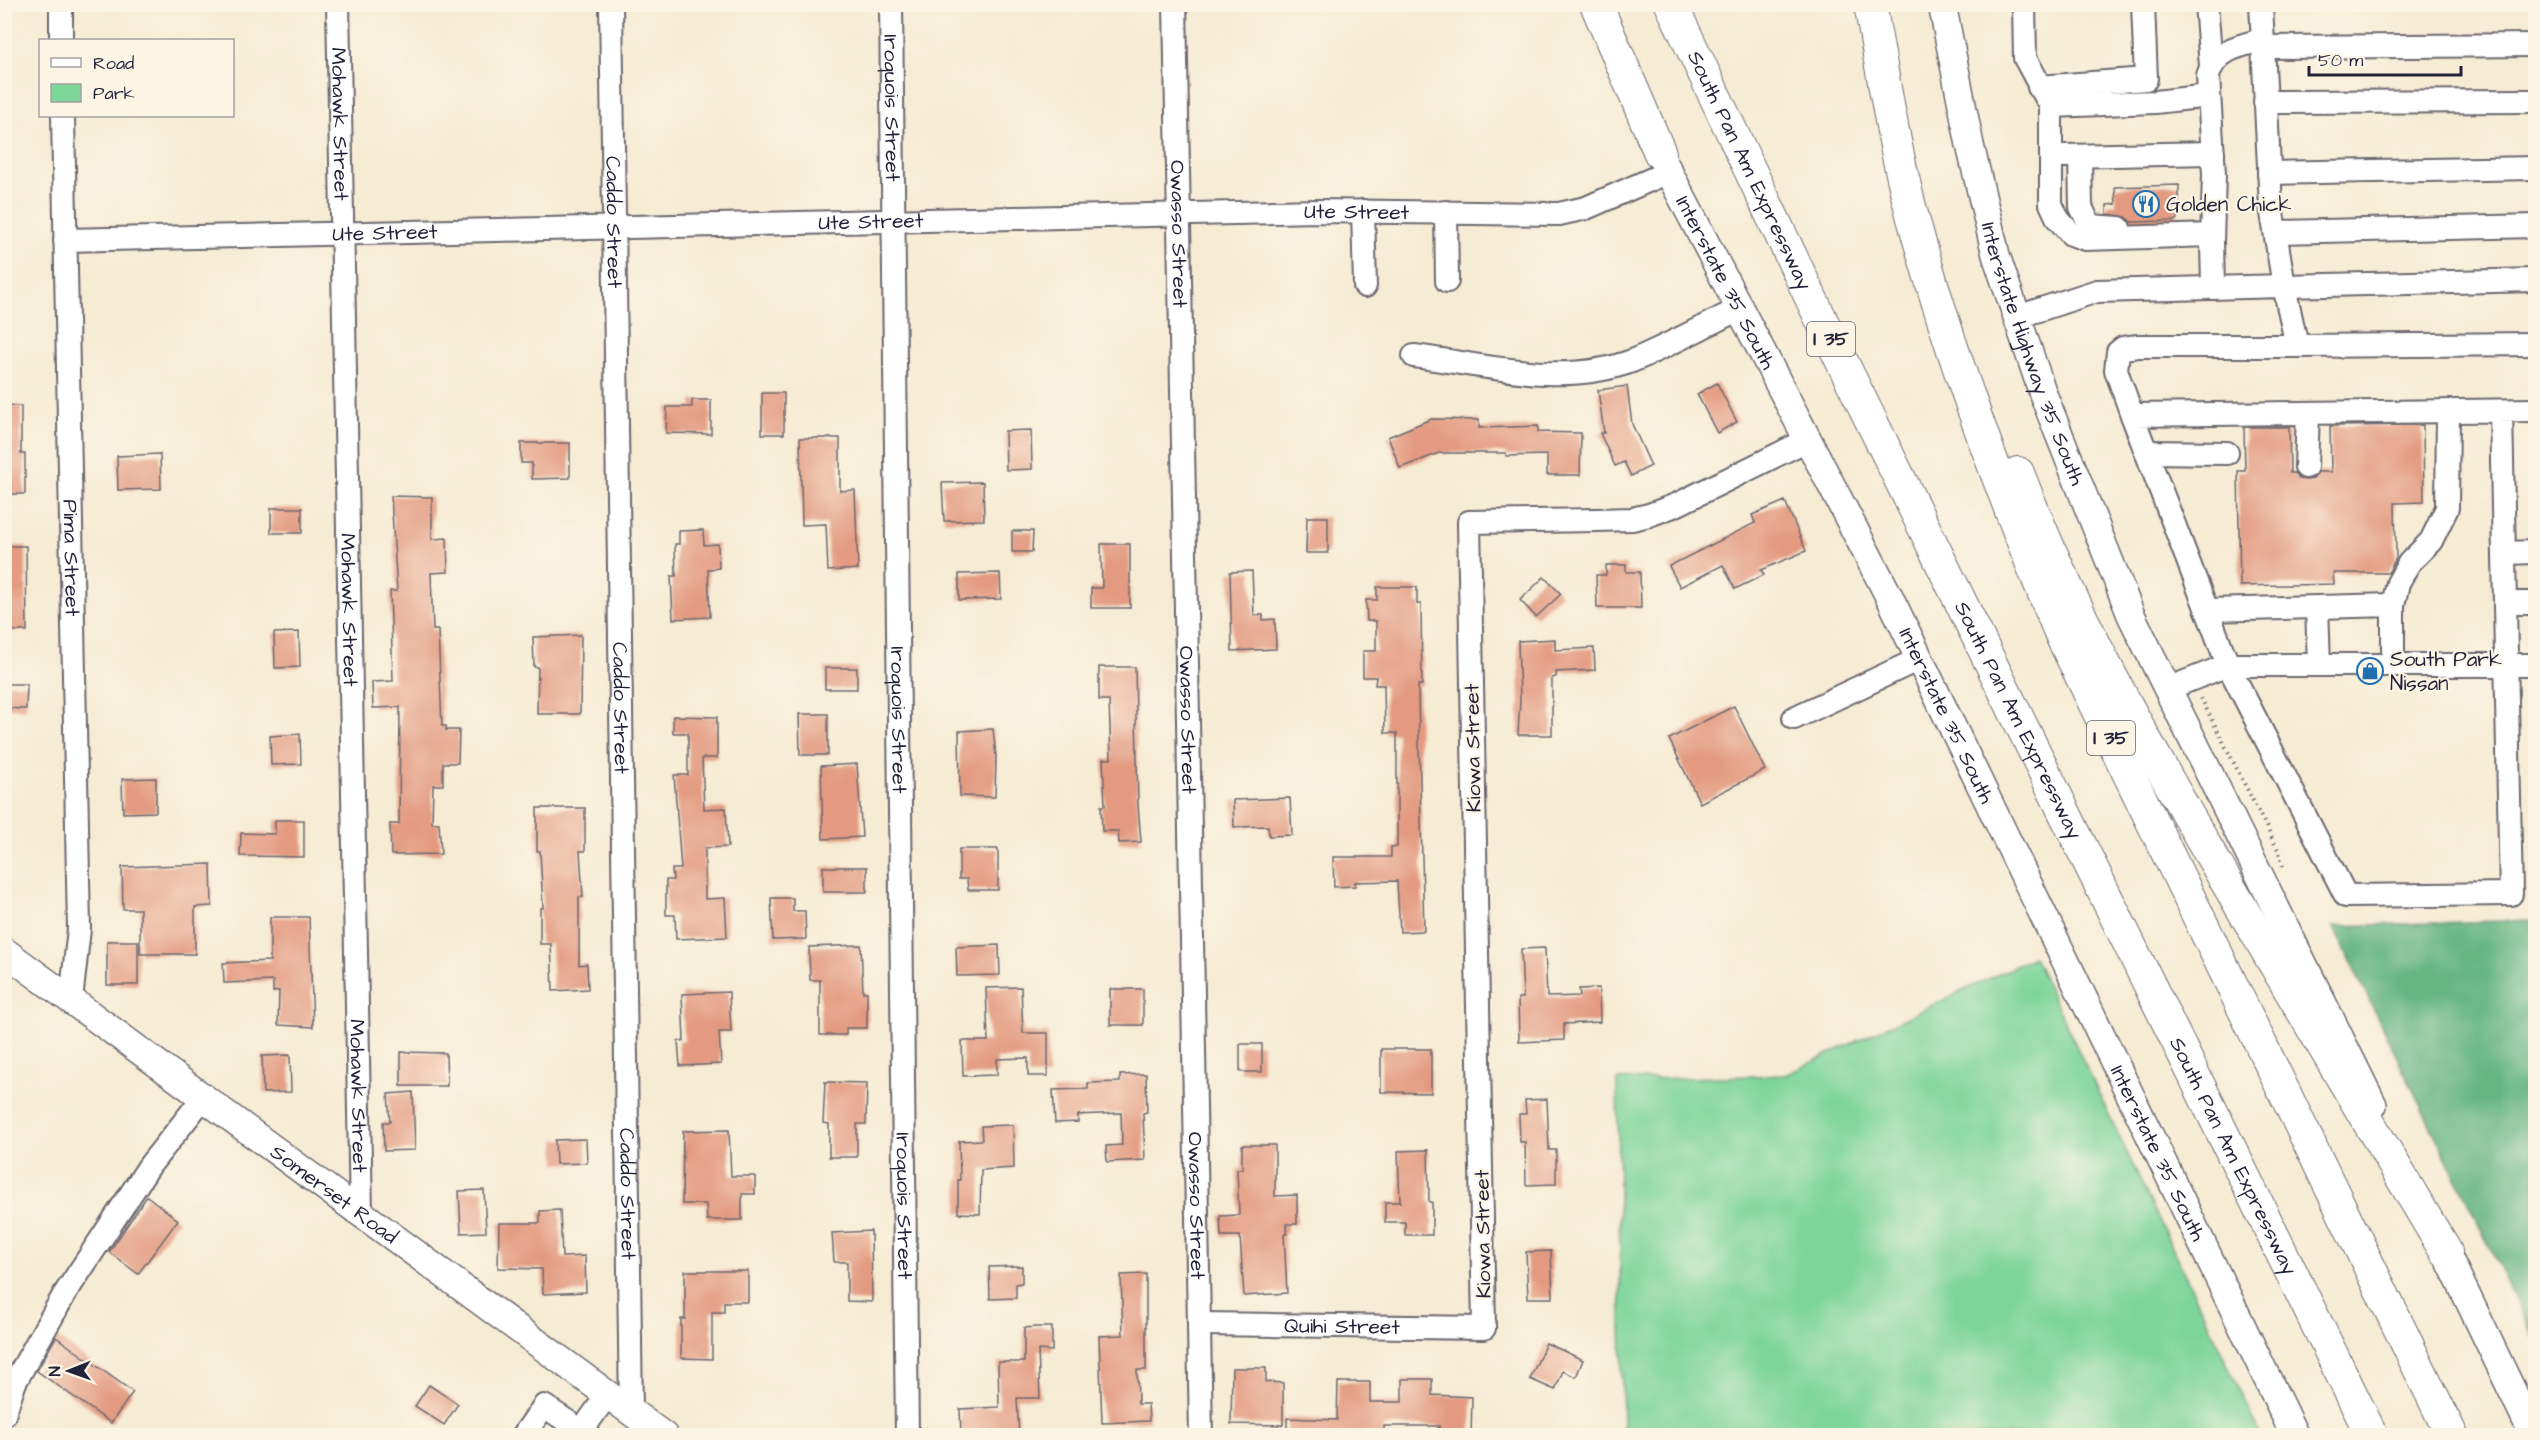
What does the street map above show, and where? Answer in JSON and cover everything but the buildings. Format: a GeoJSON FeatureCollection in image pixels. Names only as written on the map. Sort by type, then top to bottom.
{"type":"FeatureCollection","features":[{"type":"Feature","properties":{"kind":"highway"},"geometry":{"type":"LineString","coordinates":[[1596,4],[1664,162]]}},
{"type":"Feature","properties":{"kind":"highway","name":"South Pan Am Expressway"},"geometry":{"type":"LineString","coordinates":[[1671,4],[1820,317],[2372,1436]]}},
{"type":"Feature","properties":{"kind":"highway","name":"I 35"},"geometry":{"type":"LineString","coordinates":[[1870,4],[1912,217],[1984,445],[2017,531],[2062,637],[2451,1436]]}},
{"type":"Feature","properties":{"kind":"highway"},"geometry":{"type":"LineString","coordinates":[[1912,217],[1976,366],[2031,507],[2070,597],[2146,745],[2252,929],[2446,1252]]}},
{"type":"Feature","properties":{"kind":"main road","name":"Interstate 35 South"},"geometry":{"type":"LineString","coordinates":[[1582,4],[1919,659],[2295,1436]]}},
{"type":"Feature","properties":{"kind":"main road","name":"Interstate Highway 35 South"},"geometry":{"type":"LineString","coordinates":[[1942,4],[1970,145],[1996,255],[2043,394],[2126,604],[2167,688]]}},
{"type":"Feature","properties":{"kind":"main road"},"geometry":{"type":"LineString","coordinates":[[2167,688],[2446,1252],[2534,1436]]}},
{"type":"Feature","properties":{"kind":"main road","name":"Somerset Road"},"geometry":{"type":"LineString","coordinates":[[4,951],[664,1436]]}},
{"type":"Feature","properties":{"kind":"street"},"geometry":{"type":"LineString","coordinates":[[61,4],[62,39]]}},
{"type":"Feature","properties":{"kind":"street","name":"Mohawk Street"},"geometry":{"type":"LineString","coordinates":[[338,4],[362,1215]]}},
{"type":"Feature","properties":{"kind":"street","name":"Caddo Street"},"geometry":{"type":"LineString","coordinates":[[611,4],[631,1411]]}},
{"type":"Feature","properties":{"kind":"street","name":"Iroquois Street"},"geometry":{"type":"LineString","coordinates":[[891,4],[907,1436]]}},
{"type":"Feature","properties":{"kind":"street","name":"Owasso Street"},"geometry":{"type":"LineString","coordinates":[[1175,4],[1202,1436]]}},
{"type":"Feature","properties":{"kind":"street"},"geometry":{"type":"LineString","coordinates":[[2024,4],[2025,58],[2045,96],[2051,163],[2051,204],[2058,219],[2071,234],[2085,239],[2202,235]]}},
{"type":"Feature","properties":{"kind":"street"},"geometry":{"type":"LineString","coordinates":[[2045,96],[2146,79],[2144,4]]}},
{"type":"Feature","properties":{"kind":"street"},"geometry":{"type":"LineString","coordinates":[[2206,4],[2211,66]]}},
{"type":"Feature","properties":{"kind":"street"},"geometry":{"type":"LineString","coordinates":[[2261,4],[2269,173],[2284,286],[2297,346]]}},
{"type":"Feature","properties":{"kind":"street"},"geometry":{"type":"LineString","coordinates":[[2213,288],[2202,235],[2213,153],[2208,76],[2218,55],[2262,43],[2535,45]]}},
{"type":"Feature","properties":{"kind":"street"},"geometry":{"type":"LineString","coordinates":[[2045,96],[2155,102],[2209,96]]}},
{"type":"Feature","properties":{"kind":"street"},"geometry":{"type":"LineString","coordinates":[[2265,102],[2535,101]]}},
{"type":"Feature","properties":{"kind":"street","name":"Pima Street"},"geometry":{"type":"LineString","coordinates":[[63,117],[79,929],[71,1000]]}},
{"type":"Feature","properties":{"kind":"street"},"geometry":{"type":"LineString","coordinates":[[2051,163],[2080,156],[2213,153]]}},
{"type":"Feature","properties":{"kind":"street"},"geometry":{"type":"LineString","coordinates":[[2080,156],[2081,207],[2090,225],[2184,230],[2202,235]]}},
{"type":"Feature","properties":{"kind":"street","name":"Ute Street"},"geometry":{"type":"LineString","coordinates":[[65,240],[1179,214],[1363,211],[1559,214],[1586,208],[1664,162]]}},
{"type":"Feature","properties":{"kind":"street"},"geometry":{"type":"LineString","coordinates":[[2269,173],[2535,168]]}},
{"type":"Feature","properties":{"kind":"street"},"geometry":{"type":"LineString","coordinates":[[1363,211],[1365,286]]}},
{"type":"Feature","properties":{"kind":"street"},"geometry":{"type":"LineString","coordinates":[[1446,212],[1447,281]]}},
{"type":"Feature","properties":{"kind":"street"},"geometry":{"type":"LineString","coordinates":[[2276,232],[2535,226]]}},
{"type":"Feature","properties":{"kind":"street"},"geometry":{"type":"LineString","coordinates":[[2017,317],[2097,291],[2535,280]]}},
{"type":"Feature","properties":{"kind":"street"},"geometry":{"type":"LineString","coordinates":[[1414,356],[1546,374],[1597,369],[1630,361],[1739,309]]}},
{"type":"Feature","properties":{"kind":"street"},"geometry":{"type":"LineString","coordinates":[[2501,411],[2511,894],[2346,896],[2228,665],[2116,370],[2118,352],[2123,348],[2138,346],[2535,344]]}},
{"type":"Feature","properties":{"kind":"street"},"geometry":{"type":"LineString","coordinates":[[2132,415],[2535,411]]}},
{"type":"Feature","properties":{"kind":"street"},"geometry":{"type":"LineString","coordinates":[[2393,665],[2393,605],[2398,583],[2409,563],[2431,541],[2447,508],[2448,412]]}},
{"type":"Feature","properties":{"kind":"street"},"geometry":{"type":"LineString","coordinates":[[2306,467],[2308,413]]}},
{"type":"Feature","properties":{"kind":"street","name":"Kiowa Street"},"geometry":{"type":"LineString","coordinates":[[1484,1328],[1469,522],[1609,520],[1632,519],[1649,515],[1676,506],[1807,440]]}},
{"type":"Feature","properties":{"kind":"street"},"geometry":{"type":"LineString","coordinates":[[2146,452],[2227,453]]}},
{"type":"Feature","properties":{"kind":"street"},"geometry":{"type":"LineString","coordinates":[[2504,553],[2535,552]]}},
{"type":"Feature","properties":{"kind":"street"},"geometry":{"type":"LineString","coordinates":[[2505,603],[2535,603]]}},
{"type":"Feature","properties":{"kind":"street"},"geometry":{"type":"LineString","coordinates":[[2207,610],[2393,605]]}},
{"type":"Feature","properties":{"kind":"street"},"geometry":{"type":"LineString","coordinates":[[2317,607],[2319,665]]}},
{"type":"Feature","properties":{"kind":"street"},"geometry":{"type":"LineString","coordinates":[[1794,718],[1919,659]]}},
{"type":"Feature","properties":{"kind":"street"},"geometry":{"type":"LineString","coordinates":[[2167,688],[2228,665],[2535,665]]}},
{"type":"Feature","properties":{"kind":"street"},"geometry":{"type":"LineString","coordinates":[[4,1415],[15,1382],[64,1295],[150,1165],[203,1098]]}},
{"type":"Feature","properties":{"kind":"street","name":"Quihi Street"},"geometry":{"type":"LineString","coordinates":[[1201,1324],[1484,1328]]}},
{"type":"Feature","properties":{"kind":"street"},"geometry":{"type":"LineString","coordinates":[[523,1436],[544,1406],[580,1433],[608,1394]]}},
{"type":"Feature","properties":{"kind":"green space"},"geometry":{"type":"Polygon","coordinates":[[[2536,920],[2535,1340],[2333,926],[2536,920]]]}},
{"type":"Feature","properties":{"kind":"green space"},"geometry":{"type":"Polygon","coordinates":[[[2034,957],[2261,1435],[1623,1435],[1617,1080],[1785,1075],[2034,957]]]}},
{"type":"Feature","properties":{"kind":"place","name":"Golden Chick"},"geometry":{"type":"Point","coordinates":[2146,204]}},
{"type":"Feature","properties":{"kind":"place","name":"South Park Nissan"},"geometry":{"type":"Point","coordinates":[2370,671]}}]}
